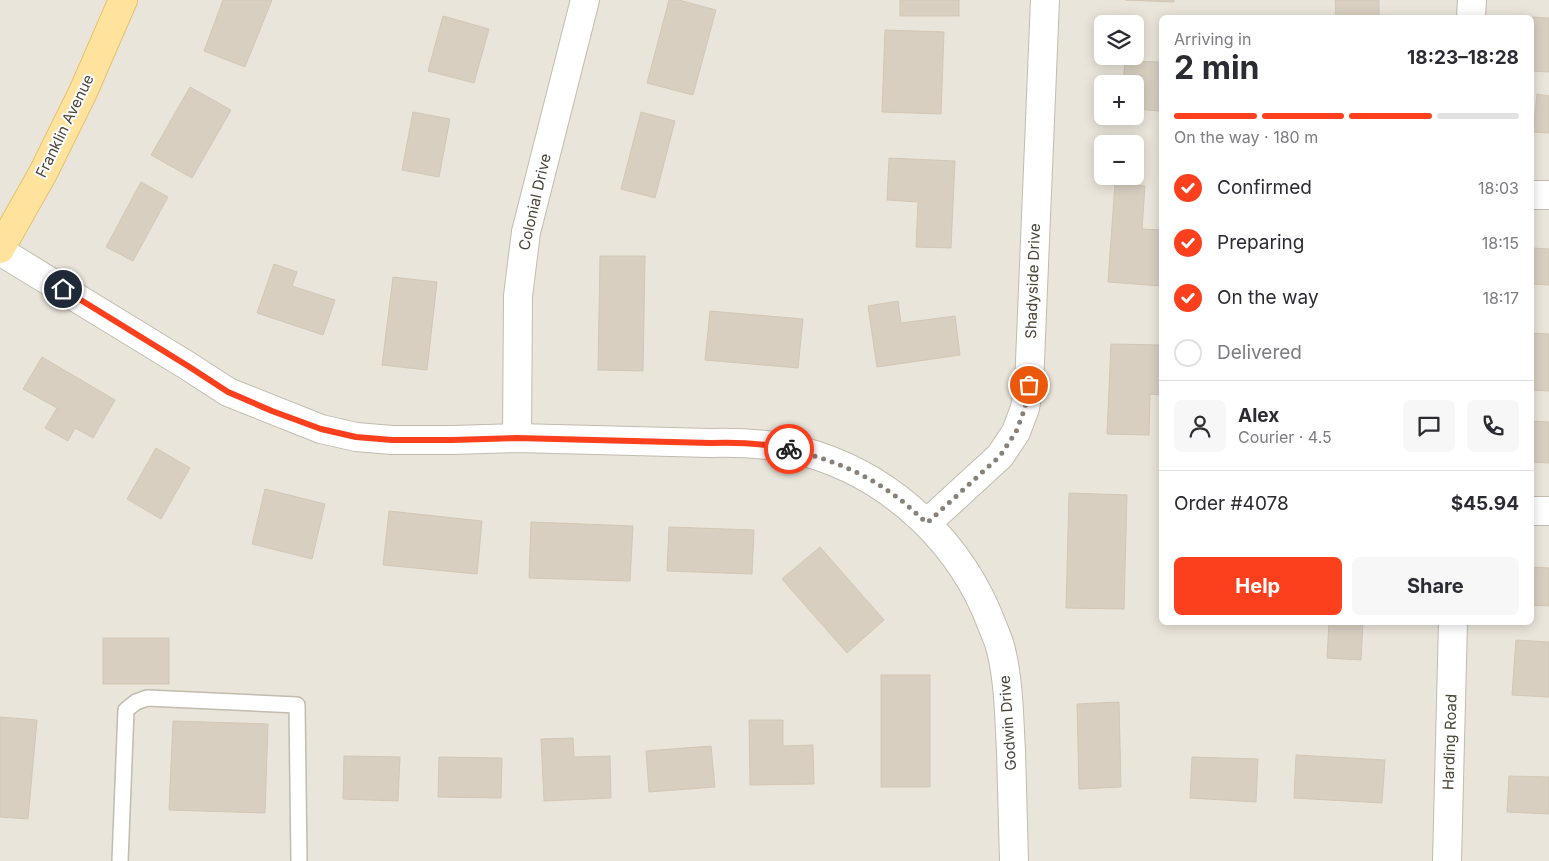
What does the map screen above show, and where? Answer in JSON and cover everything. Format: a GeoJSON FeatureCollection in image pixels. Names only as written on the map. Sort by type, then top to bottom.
{"type":"FeatureCollection","features":[{"type":"Feature","properties":{"kind":"main road","name":"Franklin Avenue"},"geometry":{"type":"LineString","coordinates":[[0,250],[43,173],[83,92],[123,0]]}},
{"type":"Feature","properties":{"kind":"street","name":"Colonial Drive"},"geometry":{"type":"LineString","coordinates":[[517,438],[518,296],[526,232],[586,0]]}},
{"type":"Feature","properties":{"kind":"street","name":"Shadyside Drive"},"geometry":{"type":"LineString","coordinates":[[927,523],[1000,456],[1016,432],[1025,408],[1029,385],[1045,0]]}},
{"type":"Feature","properties":{"kind":"street"},"geometry":{"type":"LineString","coordinates":[[1471,15],[1472,0]]}},
{"type":"Feature","properties":{"kind":"street"},"geometry":{"type":"LineString","coordinates":[[1534,195],[1549,195]]}},
{"type":"Feature","properties":{"kind":"street","name":"Godwin Drive"},"geometry":{"type":"LineString","coordinates":[[0,250],[228,392],[321,429],[356,437],[392,440],[517,438],[710,443],[738,442],[777,446],[815,455],[856,472],[897,497],[927,523],[961,564],[984,602],[1000,648],[1009,691],[1014,861]]}},
{"type":"Feature","properties":{"kind":"street"},"geometry":{"type":"LineString","coordinates":[[1534,511],[1549,512]]}},
{"type":"Feature","properties":{"kind":"street","name":"Harding Road"},"geometry":{"type":"LineString","coordinates":[[1446,861],[1453,625]]}},
{"type":"Feature","properties":{"kind":"lane"},"geometry":{"type":"LineString","coordinates":[[120,861],[126,710],[136,702],[147,698],[297,705],[300,861]]}},
{"type":"Feature","properties":{"kind":"shaded area"},"geometry":{"type":"Polygon","coordinates":[[[0,0],[1549,0],[1549,861],[0,861],[0,0]]]}},
{"type":"Feature","properties":{"kind":"building"},"geometry":{"type":"Polygon","coordinates":[[[223,0],[272,0],[245,67],[204,51],[223,0]]]}},
{"type":"Feature","properties":{"kind":"building"},"geometry":{"type":"Polygon","coordinates":[[[669,0],[679,0],[716,10],[693,95],[647,83],[669,0]]]}},
{"type":"Feature","properties":{"kind":"building"},"geometry":{"type":"Polygon","coordinates":[[[900,0],[959,0],[959,16],[900,16],[900,0]]]}},
{"type":"Feature","properties":{"kind":"building"},"geometry":{"type":"Polygon","coordinates":[[[1125,0],[1174,0],[1174,2],[1125,0]]]}},
{"type":"Feature","properties":{"kind":"building"},"geometry":{"type":"Polygon","coordinates":[[[1335,0],[1379,0],[1379,15],[1336,15],[1335,0]]]}},
{"type":"Feature","properties":{"kind":"building"},"geometry":{"type":"Polygon","coordinates":[[[443,16],[489,29],[474,83],[428,71],[443,16]]]}},
{"type":"Feature","properties":{"kind":"building"},"geometry":{"type":"Polygon","coordinates":[[[1534,17],[1549,18],[1549,72],[1534,71],[1534,17]]]}},
{"type":"Feature","properties":{"kind":"building"},"geometry":{"type":"Polygon","coordinates":[[[885,30],[944,32],[941,114],[882,112],[885,30]]]}},
{"type":"Feature","properties":{"kind":"building"},"geometry":{"type":"Polygon","coordinates":[[[1144,62],[1159,62],[1159,111],[1144,110],[1144,75],[1124,75],[1125,65],[1144,65],[1144,62]]]}},
{"type":"Feature","properties":{"kind":"building"},"geometry":{"type":"Polygon","coordinates":[[[190,87],[231,110],[192,178],[151,155],[190,87]]]}},
{"type":"Feature","properties":{"kind":"building"},"geometry":{"type":"Polygon","coordinates":[[[1537,94],[1549,96],[1549,133],[1534,132],[1537,94]]]}},
{"type":"Feature","properties":{"kind":"building"},"geometry":{"type":"Polygon","coordinates":[[[413,112],[450,119],[439,177],[402,170],[413,112]]]}},
{"type":"Feature","properties":{"kind":"building"},"geometry":{"type":"Polygon","coordinates":[[[641,112],[675,121],[655,198],[621,189],[641,112]]]}},
{"type":"Feature","properties":{"kind":"building"},"geometry":{"type":"Polygon","coordinates":[[[889,158],[955,161],[951,248],[916,247],[918,202],[887,200],[889,158]]]}},
{"type":"Feature","properties":{"kind":"building"},"geometry":{"type":"Polygon","coordinates":[[[141,182],[168,197],[133,261],[106,247],[141,182]]]}},
{"type":"Feature","properties":{"kind":"building"},"geometry":{"type":"Polygon","coordinates":[[[1115,185],[1145,186],[1142,229],[1159,230],[1159,286],[1108,282],[1115,185]]]}},
{"type":"Feature","properties":{"kind":"building"},"geometry":{"type":"Polygon","coordinates":[[[1534,248],[1549,249],[1549,285],[1534,284],[1534,248]]]}},
{"type":"Feature","properties":{"kind":"building"},"geometry":{"type":"Polygon","coordinates":[[[600,256],[645,256],[643,371],[598,370],[600,256]]]}},
{"type":"Feature","properties":{"kind":"building"},"geometry":{"type":"Polygon","coordinates":[[[274,264],[297,272],[292,286],[335,300],[323,335],[257,313],[274,264]]]}},
{"type":"Feature","properties":{"kind":"building"},"geometry":{"type":"Polygon","coordinates":[[[393,277],[437,282],[427,370],[382,365],[393,277]]]}},
{"type":"Feature","properties":{"kind":"building"},"geometry":{"type":"Polygon","coordinates":[[[898,301],[901,323],[955,316],[960,355],[877,367],[868,306],[898,301]]]}},
{"type":"Feature","properties":{"kind":"building"},"geometry":{"type":"Polygon","coordinates":[[[710,311],[803,319],[798,368],[705,360],[710,311]]]}},
{"type":"Feature","properties":{"kind":"building"},"geometry":{"type":"Polygon","coordinates":[[[1534,333],[1549,334],[1549,391],[1534,390],[1534,333]]]}},
{"type":"Feature","properties":{"kind":"building"},"geometry":{"type":"Polygon","coordinates":[[[1111,344],[1159,345],[1159,395],[1150,394],[1149,435],[1107,434],[1111,344]]]}},
{"type":"Feature","properties":{"kind":"building"},"geometry":{"type":"Polygon","coordinates":[[[42,357],[115,400],[93,438],[75,428],[68,441],[45,428],[57,408],[23,389],[42,357]]]}},
{"type":"Feature","properties":{"kind":"building"},"geometry":{"type":"Polygon","coordinates":[[[1534,421],[1549,422],[1549,463],[1534,462],[1534,421]]]}},
{"type":"Feature","properties":{"kind":"building"},"geometry":{"type":"Polygon","coordinates":[[[156,448],[190,468],[161,519],[127,499],[156,448]]]}},
{"type":"Feature","properties":{"kind":"building"},"geometry":{"type":"Polygon","coordinates":[[[265,489],[325,504],[312,559],[252,544],[265,489]]]}},
{"type":"Feature","properties":{"kind":"building"},"geometry":{"type":"Polygon","coordinates":[[[1069,493],[1127,495],[1124,609],[1066,608],[1069,493]]]}},
{"type":"Feature","properties":{"kind":"building"},"geometry":{"type":"Polygon","coordinates":[[[389,511],[482,521],[477,574],[383,565],[389,511]]]}},
{"type":"Feature","properties":{"kind":"building"},"geometry":{"type":"Polygon","coordinates":[[[531,522],[633,526],[630,581],[529,578],[531,522]]]}},
{"type":"Feature","properties":{"kind":"building"},"geometry":{"type":"Polygon","coordinates":[[[669,527],[754,530],[752,574],[667,571],[669,527]]]}},
{"type":"Feature","properties":{"kind":"building"},"geometry":{"type":"Polygon","coordinates":[[[820,547],[884,620],[847,653],[782,579],[820,547]]]}},
{"type":"Feature","properties":{"kind":"building"},"geometry":{"type":"Polygon","coordinates":[[[1534,567],[1549,568],[1549,606],[1534,605],[1534,567]]]}},
{"type":"Feature","properties":{"kind":"building"},"geometry":{"type":"Polygon","coordinates":[[[1329,625],[1363,625],[1361,660],[1327,658],[1329,625]]]}},
{"type":"Feature","properties":{"kind":"building"},"geometry":{"type":"Polygon","coordinates":[[[103,638],[169,638],[169,684],[103,684],[103,638]]]}},
{"type":"Feature","properties":{"kind":"building"},"geometry":{"type":"Polygon","coordinates":[[[1516,640],[1549,642],[1549,697],[1512,695],[1516,640]]]}},
{"type":"Feature","properties":{"kind":"building"},"geometry":{"type":"Polygon","coordinates":[[[881,675],[930,675],[930,787],[881,787],[881,675]]]}},
{"type":"Feature","properties":{"kind":"building"},"geometry":{"type":"Polygon","coordinates":[[[1119,702],[1121,787],[1079,789],[1077,704],[1119,702]]]}},
{"type":"Feature","properties":{"kind":"building"},"geometry":{"type":"Polygon","coordinates":[[[0,717],[37,720],[28,819],[0,817],[0,717]]]}},
{"type":"Feature","properties":{"kind":"building"},"geometry":{"type":"Polygon","coordinates":[[[749,720],[783,720],[783,746],[813,745],[814,784],[750,785],[749,720]]]}},
{"type":"Feature","properties":{"kind":"building"},"geometry":{"type":"Polygon","coordinates":[[[173,721],[268,724],[265,813],[169,810],[173,721]]]}},
{"type":"Feature","properties":{"kind":"building"},"geometry":{"type":"Polygon","coordinates":[[[573,738],[574,757],[610,756],[611,798],[544,801],[541,739],[573,738]]]}},
{"type":"Feature","properties":{"kind":"building"},"geometry":{"type":"Polygon","coordinates":[[[711,746],[715,787],[649,792],[646,751],[711,746]]]}},
{"type":"Feature","properties":{"kind":"building"},"geometry":{"type":"Polygon","coordinates":[[[1296,755],[1385,760],[1382,803],[1294,798],[1296,755]]]}},
{"type":"Feature","properties":{"kind":"building"},"geometry":{"type":"Polygon","coordinates":[[[344,756],[400,757],[398,801],[343,799],[344,756]]]}},
{"type":"Feature","properties":{"kind":"building"},"geometry":{"type":"Polygon","coordinates":[[[439,757],[502,758],[501,798],[438,797],[439,757]]]}},
{"type":"Feature","properties":{"kind":"building"},"geometry":{"type":"Polygon","coordinates":[[[1192,757],[1258,759],[1256,802],[1190,798],[1192,757]]]}},
{"type":"Feature","properties":{"kind":"building"},"geometry":{"type":"Polygon","coordinates":[[[1509,776],[1549,777],[1549,814],[1507,812],[1509,776]]]}},
{"type":"Feature","properties":{"kind":"way so far"},"geometry":{"type":"LineString","coordinates":[[789,449],[815,455],[856,472],[897,497],[927,523],[1000,456],[1016,432],[1025,408],[1029,385]]}},
{"type":"Feature","properties":{"kind":"route"},"geometry":{"type":"LineString","coordinates":[[63,289],[228,392],[321,429],[356,437],[392,440],[517,438],[710,443],[738,442],[789,449]]}}]}
